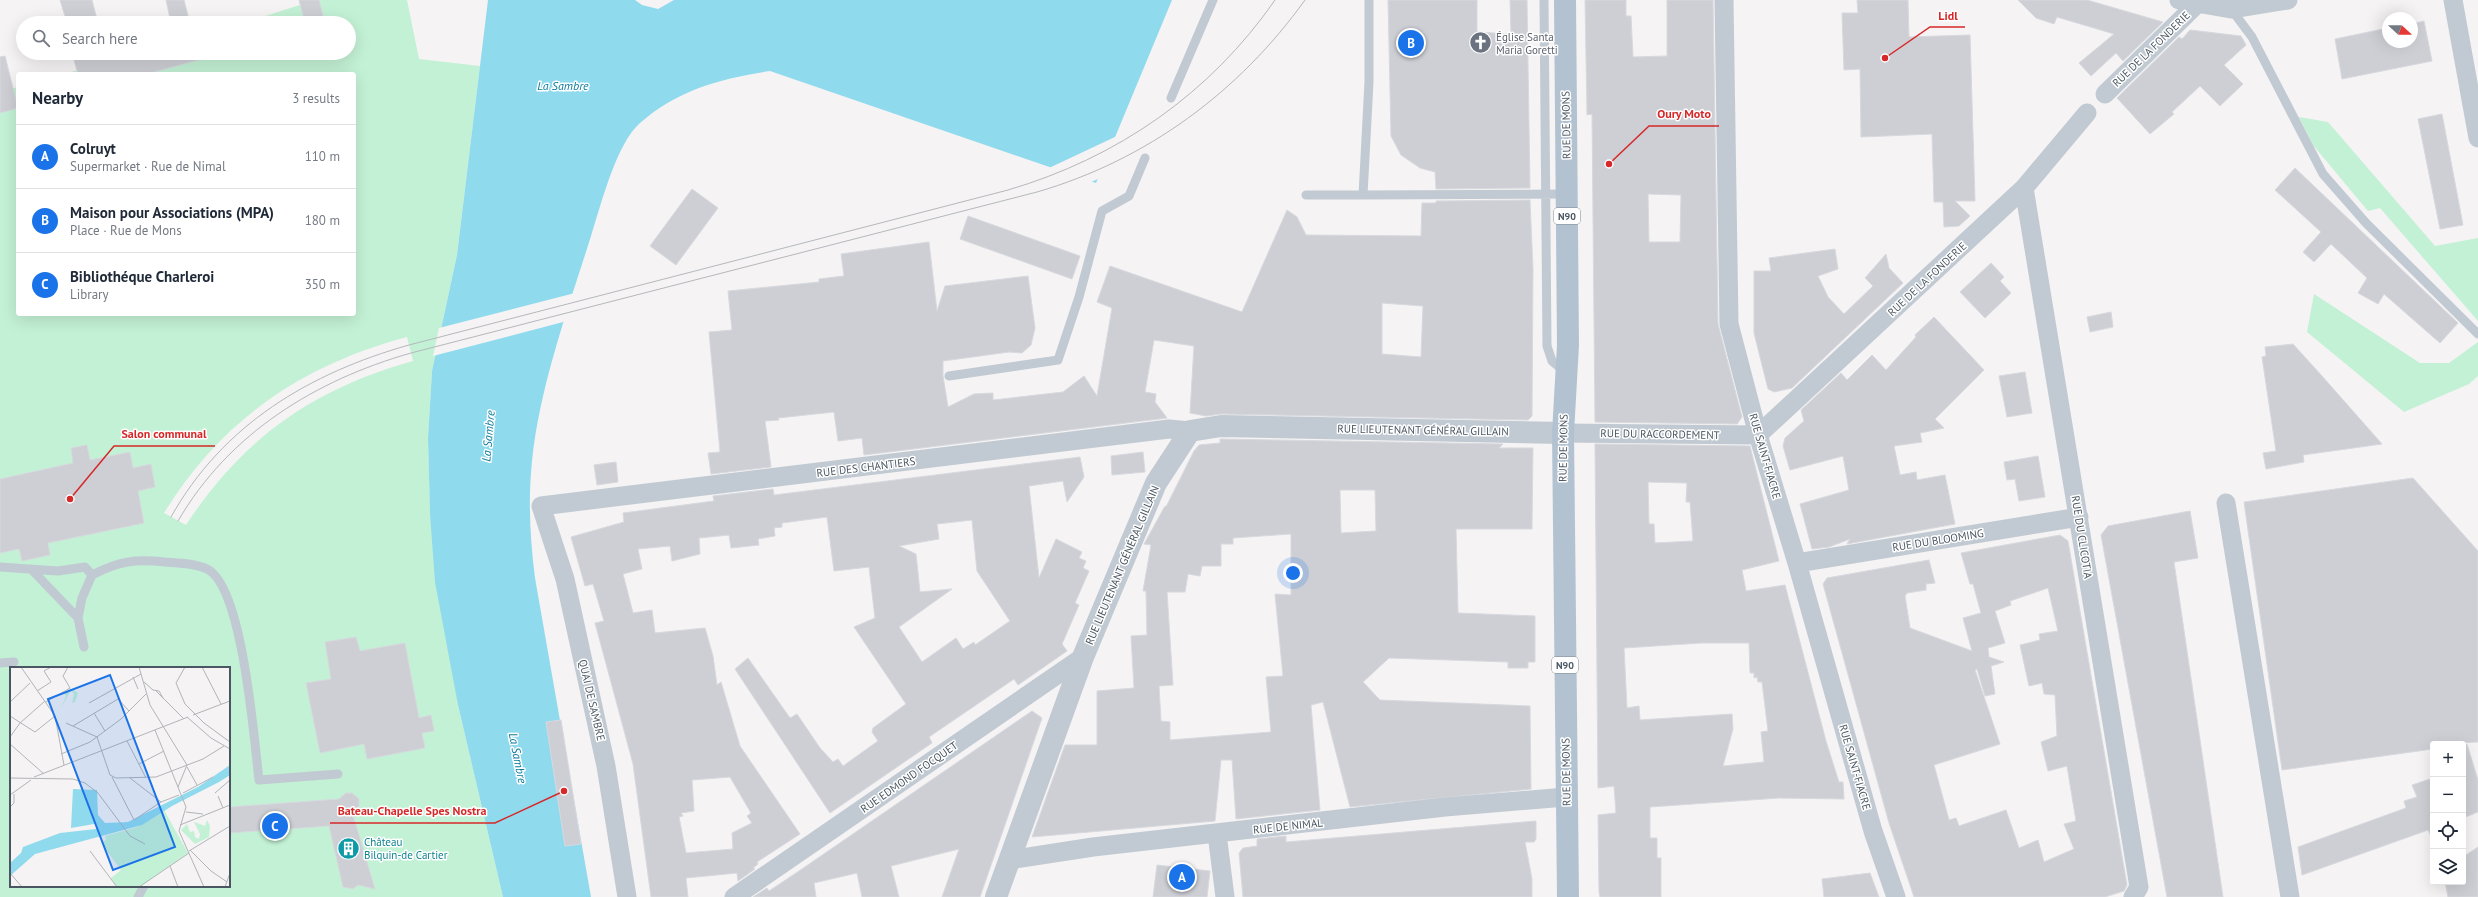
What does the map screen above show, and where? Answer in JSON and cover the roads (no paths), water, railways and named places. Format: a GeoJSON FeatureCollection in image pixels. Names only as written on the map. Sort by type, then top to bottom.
{"type":"FeatureCollection","features":[{"type":"Feature","properties":{"kind":"main road","name":"RUE DE MONS"},"geometry":{"type":"LineString","coordinates":[[1565,0],[1556,194],[1568,345],[1562,432],[1568,897]]}},
{"type":"Feature","properties":{"kind":"street","name":"RUE SAINT-FIACRE"},"geometry":{"type":"LineString","coordinates":[[1724,0],[1729,324],[1758,435],[1797,563],[1873,831],[1896,897]]}},
{"type":"Feature","properties":{"kind":"street"},"geometry":{"type":"LineString","coordinates":[[2188,2],[2230,5],[2288,0]]}},
{"type":"Feature","properties":{"kind":"street"},"geometry":{"type":"LineString","coordinates":[[2453,0],[2478,138]]}},
{"type":"Feature","properties":{"kind":"street","name":"RUE DE LA FONDERIE"},"geometry":{"type":"LineString","coordinates":[[2105,94],[2188,2]]}},
{"type":"Feature","properties":{"kind":"street","name":"RUE DE LA FONDERIE"},"geometry":{"type":"LineString","coordinates":[[1758,435],[2024,188],[2087,113]]}},
{"type":"Feature","properties":{"kind":"street","name":"RUE DU CLICOTIA"},"geometry":{"type":"LineString","coordinates":[[2024,188],[2079,517],[2136,892]]}},
{"type":"Feature","properties":{"kind":"street","name":"RUE LIEUTENANT GÉNÉRAL GILLAIN"},"geometry":{"type":"LineString","coordinates":[[996,897],[1083,657],[1156,483],[1190,431],[1221,426],[1562,432]]}},
{"type":"Feature","properties":{"kind":"street","name":"RUE DES CHANTIERS"},"geometry":{"type":"LineString","coordinates":[[541,506],[1169,429],[1190,431]]}},
{"type":"Feature","properties":{"kind":"street","name":"RUE DU RACCORDEMENT"},"geometry":{"type":"LineString","coordinates":[[1562,432],[1758,435]]}},
{"type":"Feature","properties":{"kind":"street"},"geometry":{"type":"LineString","coordinates":[[2226,503],[2290,897]]}},
{"type":"Feature","properties":{"kind":"street","name":"QUAI DE SAMBRE"},"geometry":{"type":"LineString","coordinates":[[541,506],[565,579],[603,750],[627,897]]}},
{"type":"Feature","properties":{"kind":"street","name":"RUE DU BLOOMING"},"geometry":{"type":"LineString","coordinates":[[1797,563],[2079,517]]}},
{"type":"Feature","properties":{"kind":"street","name":"RUE EDMOND FOCQUET"},"geometry":{"type":"LineString","coordinates":[[734,897],[1083,657]]}},
{"type":"Feature","properties":{"kind":"street","name":"RUE DE NIMAL"},"geometry":{"type":"LineString","coordinates":[[1009,860],[1445,807],[1566,796]]}},
{"type":"Feature","properties":{"kind":"street"},"geometry":{"type":"LineString","coordinates":[[1217,834],[1225,897]]}},
{"type":"Feature","properties":{"kind":"lane"},"geometry":{"type":"LineString","coordinates":[[1171,98],[1214,0]]}},
{"type":"Feature","properties":{"kind":"lane"},"geometry":{"type":"LineString","coordinates":[[1363,195],[1369,82],[1369,0]]}},
{"type":"Feature","properties":{"kind":"lane"},"geometry":{"type":"LineString","coordinates":[[1306,196],[1556,194],[1544,0]]}},
{"type":"Feature","properties":{"kind":"lane"},"geometry":{"type":"LineString","coordinates":[[2230,5],[2252,37],[2323,174],[2366,222],[2478,334]]}},
{"type":"Feature","properties":{"kind":"lane"},"geometry":{"type":"LineString","coordinates":[[949,376],[1058,360],[1079,297],[1102,211],[1129,196],[1145,158]]}},
{"type":"Feature","properties":{"kind":"lane"},"geometry":{"type":"LineString","coordinates":[[84,647],[78,618],[82,598],[92,575],[114,564],[138,560],[184,564],[207,569],[222,582],[231,609],[245,668],[259,780],[338,774]]}},
{"type":"Feature","properties":{"kind":"lane"},"geometry":{"type":"LineString","coordinates":[[0,567],[58,571],[85,567],[92,575]]}},
{"type":"Feature","properties":{"kind":"lane"},"geometry":{"type":"LineString","coordinates":[[32,569],[78,618]]}},
{"type":"Feature","properties":{"kind":"lane"},"geometry":{"type":"LineString","coordinates":[[0,663],[14,662]]}},
{"type":"Feature","properties":{"kind":"lane"},"geometry":{"type":"LineString","coordinates":[[138,897],[143,887]]}},
{"type":"Feature","properties":{"kind":"water","name":"La Sambre"},"geometry":{"type":"Polygon","coordinates":[[[488,0],[635,0],[642,5],[658,9],[674,0],[1172,0],[1096,183],[770,71],[735,77],[701,87],[685,94],[654,112],[640,123],[631,133],[610,176],[556,347],[541,404],[532,461],[530,490],[530,520],[535,578],[591,897],[503,897],[458,705],[435,582],[430,514],[428,438],[432,371],[457,255],[488,0]]]}},
{"type":"Feature","properties":{"kind":"tram line"},"geometry":{"type":"LineString","coordinates":[[171,517],[192,484],[216,455],[243,429],[272,407],[304,387],[337,371],[372,357],[409,345],[1008,190],[1048,177],[1087,160],[1123,141],[1158,118],[1191,93],[1221,65],[1249,34],[1275,0]]}},
{"type":"Feature","properties":{"kind":"tram line"},"geometry":{"type":"LineString","coordinates":[[178,521],[199,490],[223,461],[249,436],[278,414],[309,395],[342,378],[376,364],[411,353],[1037,192],[1077,178],[1116,161],[1153,141],[1188,118],[1220,93],[1251,64],[1279,33],[1305,0]]}},
{"type":"Feature","properties":{"kind":"place","name":"Maison pour Associations (MPA)"},"geometry":{"type":"Point","coordinates":[1411,43]}},
{"type":"Feature","properties":{"kind":"place","name":"Église Santa Maria Goretti"},"geometry":{"type":"Point","coordinates":[1481,43]}},
{"type":"Feature","properties":{"kind":"place","name":"Lidl"},"geometry":{"type":"Point","coordinates":[1885,58]}},
{"type":"Feature","properties":{"kind":"place","name":"Oury Moto"},"geometry":{"type":"Point","coordinates":[1609,164]}},
{"type":"Feature","properties":{"kind":"place","name":"Salon communal"},"geometry":{"type":"Point","coordinates":[70,499]}},
{"type":"Feature","properties":{"kind":"place","name":"Bateau-Chapelle Spes Nostra"},"geometry":{"type":"Point","coordinates":[564,791]}},
{"type":"Feature","properties":{"kind":"place","name":"Bibliothéque Charleroi"},"geometry":{"type":"Point","coordinates":[275,826]}},
{"type":"Feature","properties":{"kind":"place","name":"Château Bilquin-de Cartier"},"geometry":{"type":"Point","coordinates":[349,848]}},
{"type":"Feature","properties":{"kind":"place","name":"Colruyt"},"geometry":{"type":"Point","coordinates":[1182,877]}}]}
